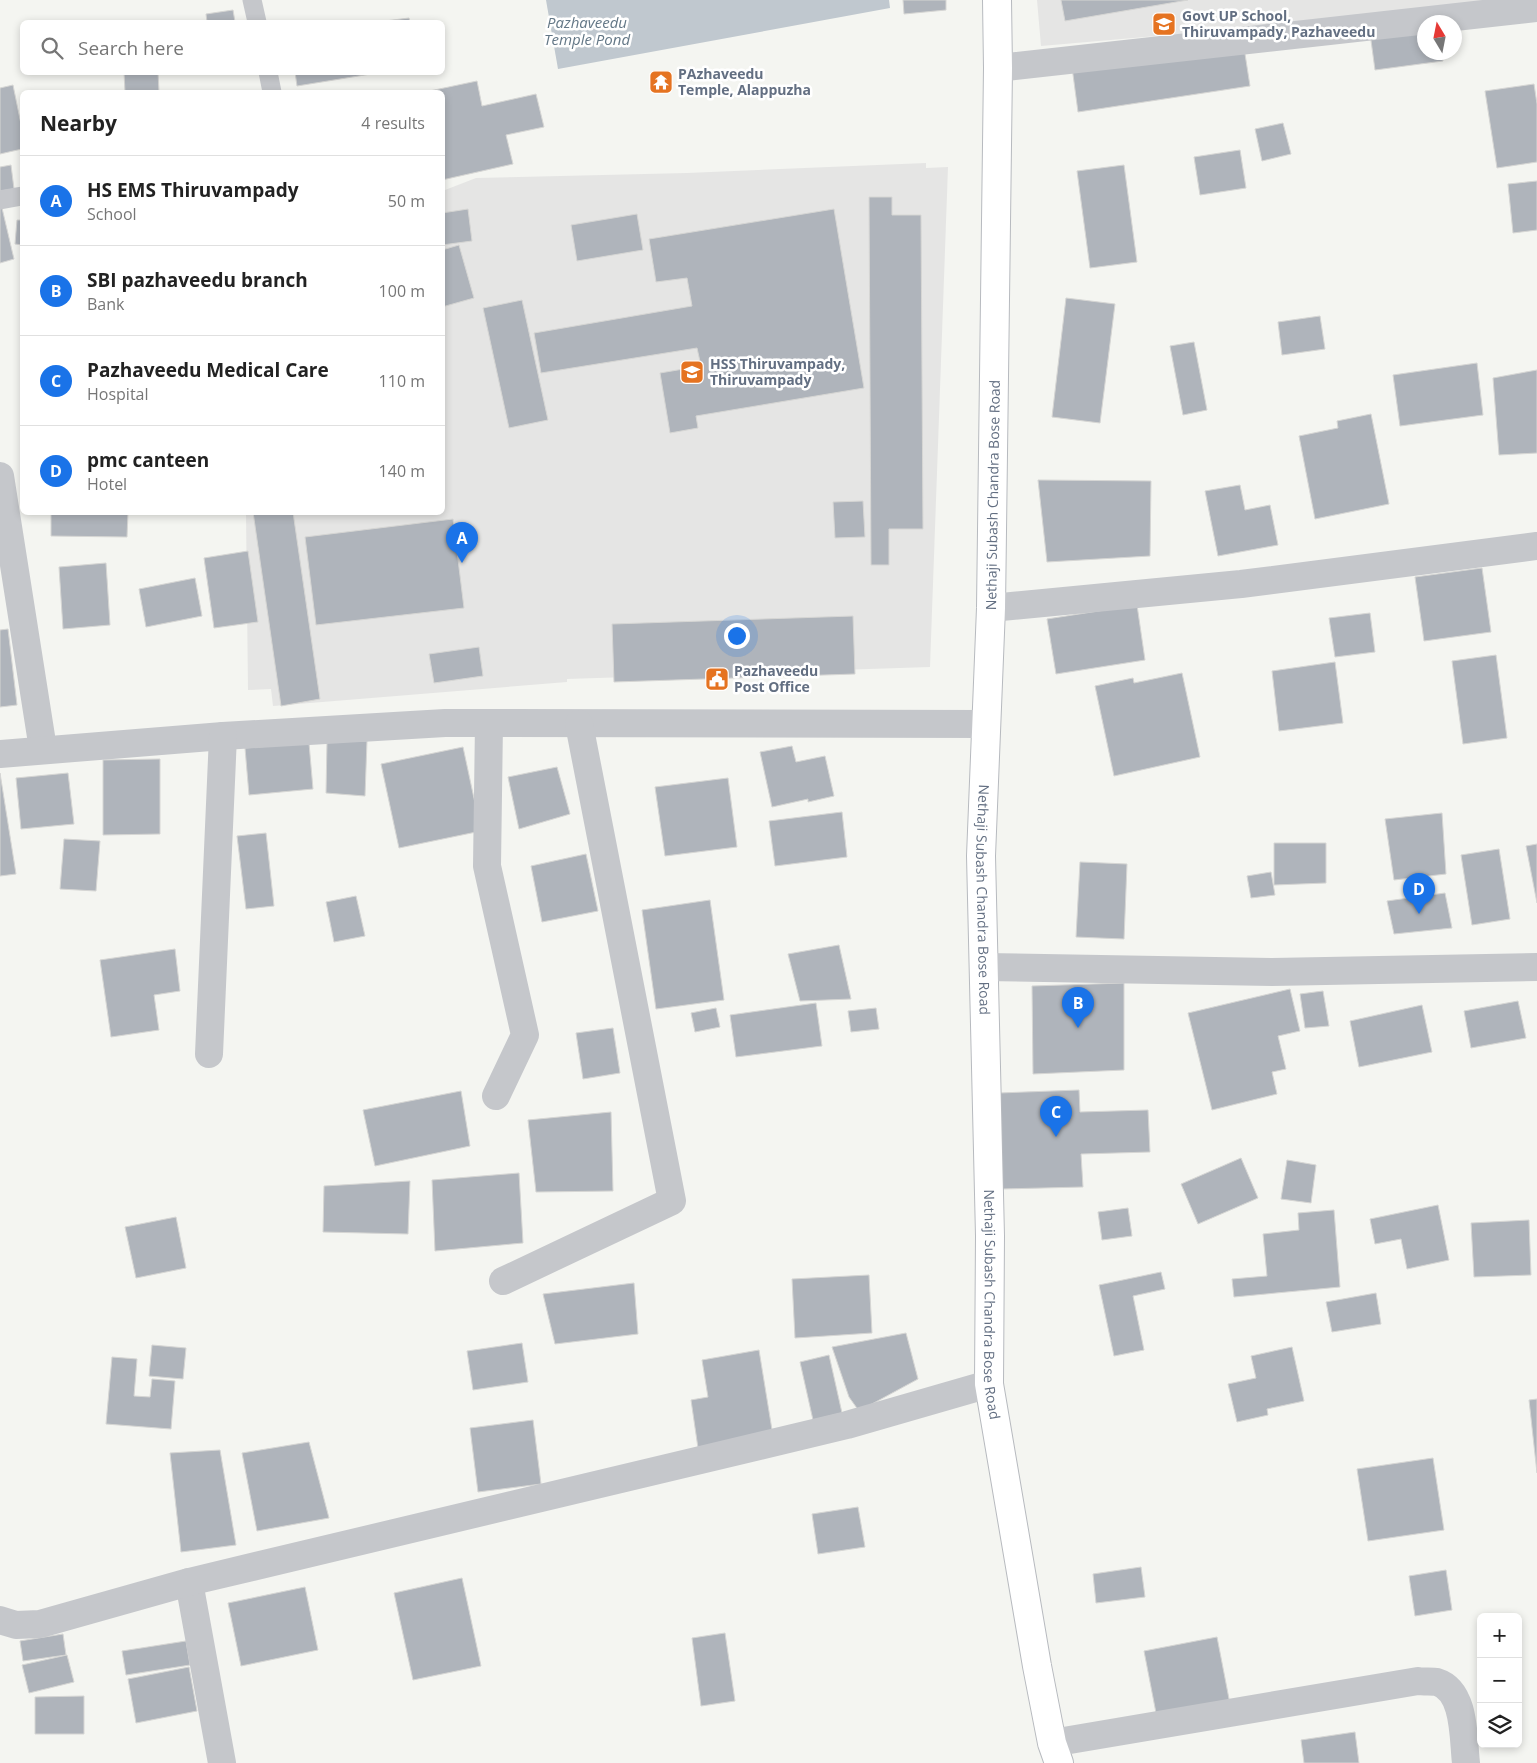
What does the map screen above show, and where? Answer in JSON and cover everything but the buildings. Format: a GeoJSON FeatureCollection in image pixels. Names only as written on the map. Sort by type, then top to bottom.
{"type":"FeatureCollection","features":[{"type":"Feature","properties":{"kind":"main road","name":"Nethaji Subash Chandra Bose Road"},"geometry":{"type":"LineString","coordinates":[[997,0],[998,68],[991,608],[981,856],[990,1236],[989,1384],[1056,1753]]}},
{"type":"Feature","properties":{"kind":"street"},"geometry":{"type":"LineString","coordinates":[[998,68],[1537,8]]}},
{"type":"Feature","properties":{"kind":"street"},"geometry":{"type":"LineString","coordinates":[[0,476],[43,750]]}},
{"type":"Feature","properties":{"kind":"street"},"geometry":{"type":"LineString","coordinates":[[991,608],[1241,584],[1537,546]]}},
{"type":"Feature","properties":{"kind":"street"},"geometry":{"type":"LineString","coordinates":[[489,723],[487,866],[525,1035],[496,1096]]}},
{"type":"Feature","properties":{"kind":"street"},"geometry":{"type":"LineString","coordinates":[[0,754],[223,736],[445,724],[985,724]]}},
{"type":"Feature","properties":{"kind":"street"},"geometry":{"type":"LineString","coordinates":[[503,1281],[672,1201],[579,724]]}},
{"type":"Feature","properties":{"kind":"street"},"geometry":{"type":"LineString","coordinates":[[209,1054],[223,736]]}},
{"type":"Feature","properties":{"kind":"street"},"geometry":{"type":"LineString","coordinates":[[984,967],[1272,972],[1537,967]]}},
{"type":"Feature","properties":{"kind":"street"},"geometry":{"type":"LineString","coordinates":[[0,1620],[16,1625],[40,1624],[189,1582],[848,1425],[989,1384]]}},
{"type":"Feature","properties":{"kind":"street"},"geometry":{"type":"LineString","coordinates":[[189,1582],[222,1763]]}},
{"type":"Feature","properties":{"kind":"street"},"geometry":{"type":"LineString","coordinates":[[1056,1753],[1418,1681],[1437,1682],[1449,1689],[1458,1703],[1466,1763]]}},
{"type":"Feature","properties":{"kind":"lane"},"geometry":{"type":"LineString","coordinates":[[252,0],[257,20]]}},
{"type":"Feature","properties":{"kind":"lane"},"geometry":{"type":"LineString","coordinates":[[269,75],[272,90]]}},
{"type":"Feature","properties":{"kind":"lane"},"geometry":{"type":"LineString","coordinates":[[0,200],[20,196]]}},
{"type":"Feature","properties":{"kind":"shaded area","name":"Govt UP School, Thiruvampady, Pazhaveedu"},"geometry":{"type":"Polygon","coordinates":[[[1037,0],[1537,0],[1537,3],[1041,46],[1037,0]]]}},
{"type":"Feature","properties":{"kind":"shaded area","name":"HSS Thiruvampady, Thiruvampady"},"geometry":{"type":"Polygon","coordinates":[[[926,163],[926,168],[948,167],[930,667],[567,679],[567,682],[273,706],[271,689],[248,690],[246,515],[445,515],[445,190],[476,178],[687,173],[926,163]]]}},
{"type":"Feature","properties":{"kind":"water","name":"Pazhaveedu Temple Pond"},"geometry":{"type":"Polygon","coordinates":[[[546,0],[889,0],[890,8],[558,69],[546,0]]]}},
{"type":"Feature","properties":{"kind":"place","name":"Govt UP School, Thiruvampady, Pazhaveedu"},"geometry":{"type":"Point","coordinates":[1164,24]}},
{"type":"Feature","properties":{"kind":"place","name":"PAzhaveedu Temple, Alappuzha"},"geometry":{"type":"Point","coordinates":[661,82]}},
{"type":"Feature","properties":{"kind":"place","name":"HSS Thiruvampady, Thiruvampady"},"geometry":{"type":"Point","coordinates":[692,372]}},
{"type":"Feature","properties":{"kind":"place","name":"HS EMS Thiruvampady"},"geometry":{"type":"Point","coordinates":[462,563]}},
{"type":"Feature","properties":{"kind":"place","name":"Pazhaveedu Post Office"},"geometry":{"type":"Point","coordinates":[717,679]}},
{"type":"Feature","properties":{"kind":"place","name":"pmc canteen"},"geometry":{"type":"Point","coordinates":[1419,914]}},
{"type":"Feature","properties":{"kind":"place","name":"SBI pazhaveedu branch"},"geometry":{"type":"Point","coordinates":[1078,1028]}},
{"type":"Feature","properties":{"kind":"place","name":"Pazhaveedu Medical Care"},"geometry":{"type":"Point","coordinates":[1056,1137]}}]}
